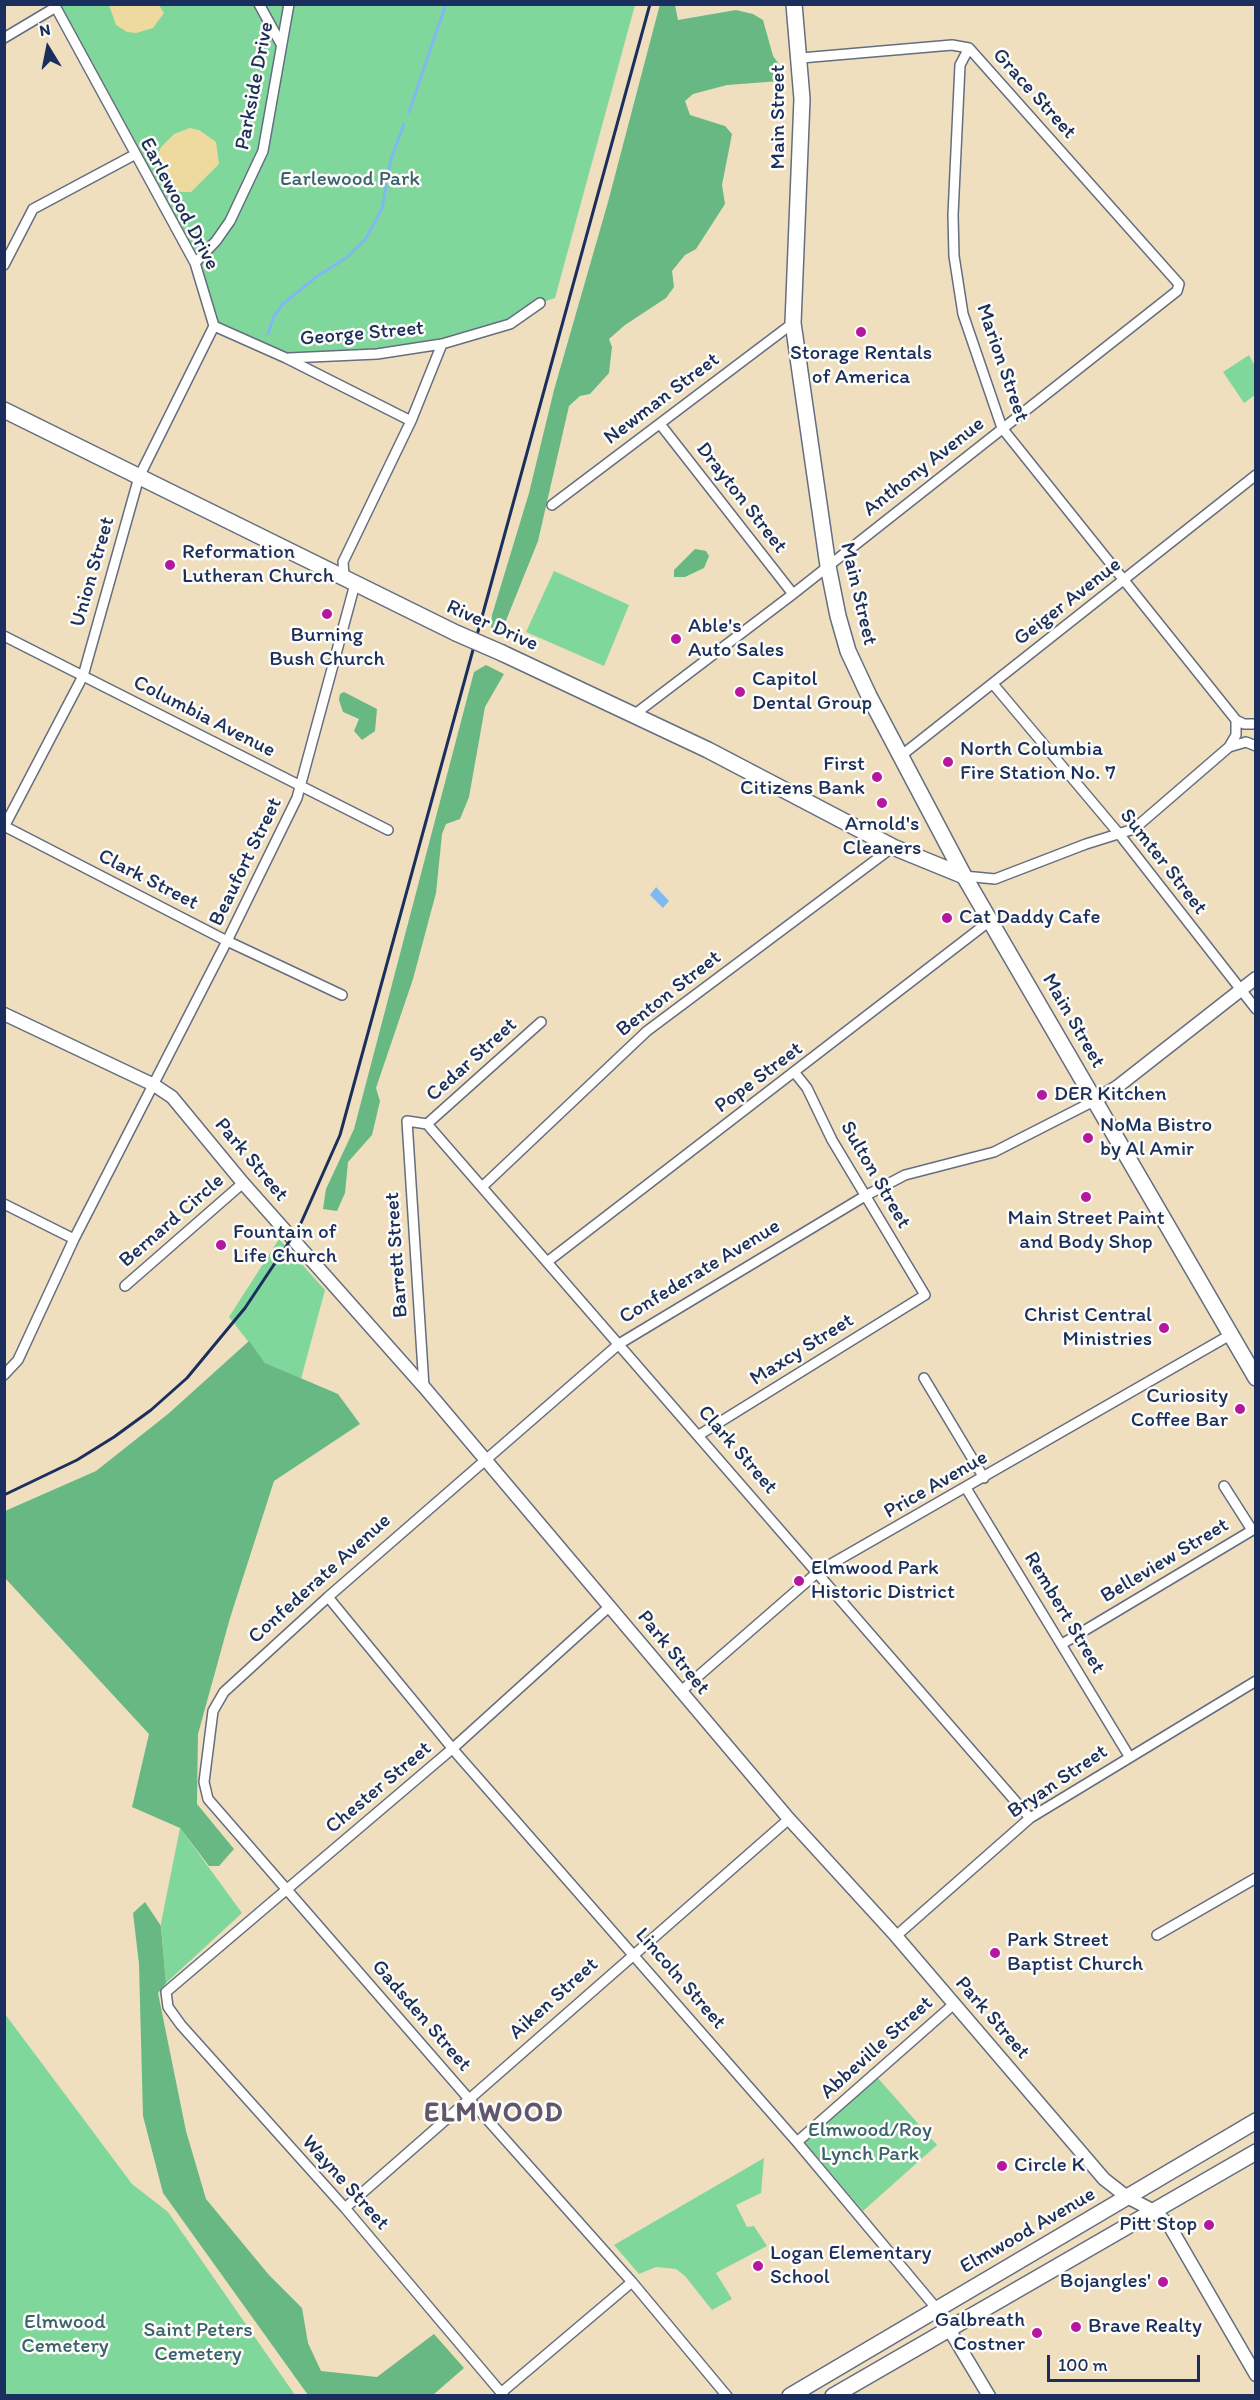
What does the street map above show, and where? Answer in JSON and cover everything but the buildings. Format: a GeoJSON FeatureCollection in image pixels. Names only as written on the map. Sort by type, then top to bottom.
{"type":"FeatureCollection","features":[{"type":"Feature","properties":{"kind":"main road","name":"Main Street"},"geometry":{"type":"LineString","coordinates":[[794,4],[801,58],[802,142],[793,323],[828,566],[848,651],[869,696],[964,876],[1256,1378]]}},
{"type":"Feature","properties":{"kind":"main road","name":"River Drive"},"geometry":{"type":"LineString","coordinates":[[4,410],[456,633],[635,714],[893,847],[964,876]]}},
{"type":"Feature","properties":{"kind":"main road","name":"Elmwood Avenue"},"geometry":{"type":"LineString","coordinates":[[790,2396],[1256,2121]]}},
{"type":"Feature","properties":{"kind":"main road"},"geometry":{"type":"LineString","coordinates":[[833,2396],[1256,2152]]}},
{"type":"Feature","properties":{"kind":"street"},"geometry":{"type":"LineString","coordinates":[[259,4],[281,44]]}},
{"type":"Feature","properties":{"kind":"street","name":"Parkside Drive"},"geometry":{"type":"LineString","coordinates":[[195,263],[230,222],[255,174],[263,151],[289,4]]}},
{"type":"Feature","properties":{"kind":"street"},"geometry":{"type":"LineString","coordinates":[[4,38],[55,6]]}},
{"type":"Feature","properties":{"kind":"street","name":"Earlewood Drive"},"geometry":{"type":"LineString","coordinates":[[55,6],[134,155],[195,263],[214,326]]}},
{"type":"Feature","properties":{"kind":"street","name":"Grace Street"},"geometry":{"type":"LineString","coordinates":[[801,58],[952,45],[969,48],[1179,284],[1177,291]]}},
{"type":"Feature","properties":{"kind":"street","name":"Marion Street"},"geometry":{"type":"LineString","coordinates":[[969,48],[960,65],[953,214],[954,256],[963,314],[1002,428],[1236,720]]}},
{"type":"Feature","properties":{"kind":"street"},"geometry":{"type":"LineString","coordinates":[[4,265],[33,209],[134,155]]}},
{"type":"Feature","properties":{"kind":"street","name":"Anthony Avenue"},"geometry":{"type":"LineString","coordinates":[[635,714],[793,594],[1177,291]]}},
{"type":"Feature","properties":{"kind":"street","name":"George Street"},"geometry":{"type":"LineString","coordinates":[[286,358],[377,354],[442,344],[510,324],[540,303]]}},
{"type":"Feature","properties":{"kind":"street","name":"Newman Street"},"geometry":{"type":"LineString","coordinates":[[552,504],[793,323]]}},
{"type":"Feature","properties":{"kind":"street"},"geometry":{"type":"LineString","coordinates":[[214,326],[286,358],[411,420]]}},
{"type":"Feature","properties":{"kind":"street","name":"Union Street"},"geometry":{"type":"LineString","coordinates":[[5,826],[83,676],[139,477],[214,326]]}},
{"type":"Feature","properties":{"kind":"street"},"geometry":{"type":"LineString","coordinates":[[355,584],[344,575],[343,562],[411,420],[442,344]]}},
{"type":"Feature","properties":{"kind":"street","name":"Drayton Street"},"geometry":{"type":"LineString","coordinates":[[660,424],[793,594]]}},
{"type":"Feature","properties":{"kind":"street","name":"Geiger Avenue"},"geometry":{"type":"LineString","coordinates":[[902,755],[1256,475]]}},
{"type":"Feature","properties":{"kind":"street","name":"Beaufort Street"},"geometry":{"type":"LineString","coordinates":[[4,1375],[18,1360],[74,1239],[227,941],[301,786],[355,584]]}},
{"type":"Feature","properties":{"kind":"street","name":"Columbia Avenue"},"geometry":{"type":"LineString","coordinates":[[4,636],[388,830]]}},
{"type":"Feature","properties":{"kind":"street","name":"Sumter Street"},"geometry":{"type":"LineString","coordinates":[[993,684],[1120,836],[1256,1009]]}},
{"type":"Feature","properties":{"kind":"street"},"geometry":{"type":"LineString","coordinates":[[964,876],[995,879],[1086,844],[1120,836],[1134,829],[1229,747],[1236,735],[1236,720],[1244,724],[1256,724]]}},
{"type":"Feature","properties":{"kind":"street"},"geometry":{"type":"LineString","coordinates":[[1229,747],[1246,742],[1256,746]]}},
{"type":"Feature","properties":{"kind":"street","name":"Clark Street"},"geometry":{"type":"LineString","coordinates":[[5,826],[227,941],[342,995]]}},
{"type":"Feature","properties":{"kind":"street","name":"Benton Street"},"geometry":{"type":"LineString","coordinates":[[482,1187],[647,1031],[893,847]]}},
{"type":"Feature","properties":{"kind":"street","name":"Pope Street"},"geometry":{"type":"LineString","coordinates":[[547,1262],[991,920]]}},
{"type":"Feature","properties":{"kind":"street","name":"Confederate Avenue"},"geometry":{"type":"LineString","coordinates":[[224,1692],[328,1597],[619,1344],[865,1196],[915,1171],[994,1152],[1117,1088],[1256,978]]}},
{"type":"Feature","properties":{"kind":"street","name":"Park Street"},"geometry":{"type":"LineString","coordinates":[[4,1014],[154,1085],[172,1097],[243,1183],[424,1387],[789,1819],[896,1936],[1104,2180],[1127,2197],[1154,2211],[1169,2225],[1256,2375]]}},
{"type":"Feature","properties":{"kind":"street","name":"Cedar Street"},"geometry":{"type":"LineString","coordinates":[[427,1124],[541,1022]]}},
{"type":"Feature","properties":{"kind":"street","name":"Sulton Street"},"geometry":{"type":"LineString","coordinates":[[795,1073],[807,1088],[865,1196],[925,1295]]}},
{"type":"Feature","properties":{"kind":"street","name":"Barrett Street"},"geometry":{"type":"LineString","coordinates":[[424,1387],[407,1121],[427,1124]]}},
{"type":"Feature","properties":{"kind":"street","name":"Clark Street"},"geometry":{"type":"LineString","coordinates":[[427,1124],[819,1572],[1030,1818]]}},
{"type":"Feature","properties":{"kind":"street","name":"Bernard Circle"},"geometry":{"type":"LineString","coordinates":[[125,1286],[243,1183]]}},
{"type":"Feature","properties":{"kind":"street"},"geometry":{"type":"LineString","coordinates":[[4,1204],[74,1239]]}},
{"type":"Feature","properties":{"kind":"street","name":"Maxcy Street"},"geometry":{"type":"LineString","coordinates":[[699,1435],[925,1295]]}},
{"type":"Feature","properties":{"kind":"street","name":"Price Avenue"},"geometry":{"type":"LineString","coordinates":[[680,1692],[819,1572],[1230,1335]]}},
{"type":"Feature","properties":{"kind":"street"},"geometry":{"type":"LineString","coordinates":[[924,1378],[984,1478]]}},
{"type":"Feature","properties":{"kind":"street"},"geometry":{"type":"LineString","coordinates":[[1224,1486],[1254,1529]]}},
{"type":"Feature","properties":{"kind":"street","name":"Rembert Street"},"geometry":{"type":"LineString","coordinates":[[966,1488],[1129,1756]]}},
{"type":"Feature","properties":{"kind":"street","name":"Belleview Street"},"geometry":{"type":"LineString","coordinates":[[1062,1644],[1254,1529]]}},
{"type":"Feature","properties":{"kind":"street","name":"Lincoln Street"},"geometry":{"type":"LineString","coordinates":[[328,1597],[453,1749],[797,2142],[937,2309],[989,2396]]}},
{"type":"Feature","properties":{"kind":"street","name":"Chester Street"},"geometry":{"type":"LineString","coordinates":[[166,1992],[453,1749],[610,1606]]}},
{"type":"Feature","properties":{"kind":"street","name":"Bryan Street"},"geometry":{"type":"LineString","coordinates":[[896,1936],[1030,1818],[1256,1681]]}},
{"type":"Feature","properties":{"kind":"street","name":"Gadsden Street"},"geometry":{"type":"LineString","coordinates":[[224,1692],[213,1711],[208,1741],[204,1782],[208,1799],[632,2282],[727,2396]]}},
{"type":"Feature","properties":{"kind":"street","name":"Aiken Street"},"geometry":{"type":"LineString","coordinates":[[345,2208],[632,1954],[789,1819]]}},
{"type":"Feature","properties":{"kind":"street"},"geometry":{"type":"LineString","coordinates":[[1156,1935],[1256,1878]]}},
{"type":"Feature","properties":{"kind":"street","name":"Wayne Street"},"geometry":{"type":"LineString","coordinates":[[166,1992],[168,2007],[181,2025],[345,2208],[503,2394]]}},
{"type":"Feature","properties":{"kind":"street","name":"Abbeville Street"},"geometry":{"type":"LineString","coordinates":[[797,2142],[954,2004]]}},
{"type":"Feature","properties":{"kind":"street"},"geometry":{"type":"LineString","coordinates":[[503,2394],[632,2282]]}},
{"type":"Feature","properties":{"kind":"green space","name":"Earlewood Park"},"geometry":{"type":"Polygon","coordinates":[[[57,4],[635,5],[555,298],[540,303],[510,324],[442,344],[286,358],[214,326],[195,263],[57,4]]]}},
{"type":"Feature","properties":{"kind":"green space"},"geometry":{"type":"Polygon","coordinates":[[[660,4],[675,5],[678,20],[736,10],[753,14],[763,20],[773,56],[781,67],[780,81],[727,85],[693,94],[685,101],[690,115],[725,126],[732,134],[722,185],[725,204],[696,249],[685,255],[672,271],[674,287],[666,298],[625,325],[609,339],[612,347],[609,373],[590,394],[580,396],[569,406],[538,541],[503,628],[494,632],[491,627],[492,615],[529,493],[554,390],[608,202],[660,4]]]}},
{"type":"Feature","properties":{"kind":"green space"},"geometry":{"type":"Polygon","coordinates":[[[1249,355],[1255,366],[1255,395],[1244,403],[1223,372],[1249,355]]]}},
{"type":"Feature","properties":{"kind":"green space"},"geometry":{"type":"Polygon","coordinates":[[[695,549],[706,551],[709,556],[704,568],[685,577],[674,577],[674,570],[695,549]]]}},
{"type":"Feature","properties":{"kind":"green space"},"geometry":{"type":"Polygon","coordinates":[[[554,571],[629,605],[604,666],[526,632],[554,571]]]}},
{"type":"Feature","properties":{"kind":"green space"},"geometry":{"type":"Polygon","coordinates":[[[486,665],[504,674],[485,707],[469,797],[460,819],[446,824],[442,834],[436,893],[413,979],[376,1088],[380,1101],[372,1135],[348,1162],[345,1193],[337,1211],[323,1209],[326,1189],[354,1129],[474,672],[486,665]]]}},
{"type":"Feature","properties":{"kind":"green space"},"geometry":{"type":"Polygon","coordinates":[[[344,692],[377,709],[375,731],[362,740],[354,731],[359,719],[343,712],[339,700],[340,694],[344,692]]]}},
{"type":"Feature","properties":{"kind":"green space"},"geometry":{"type":"Polygon","coordinates":[[[279,1239],[325,1290],[301,1379],[265,1363],[229,1317],[279,1239]]]}},
{"type":"Feature","properties":{"kind":"green space"},"geometry":{"type":"Polygon","coordinates":[[[249,1341],[265,1363],[338,1394],[360,1424],[274,1481],[230,1618],[198,1734],[197,1804],[234,1849],[219,1866],[209,1866],[180,1828],[132,1807],[149,1734],[5,1578],[5,1511],[96,1471],[168,1414],[249,1341]]]}},
{"type":"Feature","properties":{"kind":"green space"},"geometry":{"type":"Polygon","coordinates":[[[180,1828],[242,1913],[166,1983],[161,1923],[180,1828]]]}},
{"type":"Feature","properties":{"kind":"green space"},"geometry":{"type":"Polygon","coordinates":[[[145,1902],[161,1926],[166,1983],[158,1993],[186,2131],[206,2199],[269,2275],[302,2308],[308,2343],[321,2371],[377,2377],[434,2334],[464,2368],[433,2395],[308,2395],[163,2193],[143,2116],[139,1964],[133,1913],[145,1902]]]}},
{"type":"Feature","properties":{"kind":"green space","name":"Elmwood Cemetery"},"geometry":{"type":"Polygon","coordinates":[[[5,2014],[132,2184],[168,2212],[295,2395],[5,2395],[5,2014]]]}},
{"type":"Feature","properties":{"kind":"green space","name":"Elmwood/Roy Lynch Park"},"geometry":{"type":"Polygon","coordinates":[[[877,2077],[937,2145],[863,2211],[804,2141],[877,2077]]]}},
{"type":"Feature","properties":{"kind":"green space"},"geometry":{"type":"Polygon","coordinates":[[[764,2158],[761,2193],[736,2205],[747,2227],[754,2226],[767,2246],[716,2273],[732,2299],[712,2310],[685,2276],[676,2269],[656,2267],[639,2274],[614,2245],[764,2158]]]}},
{"type":"Feature","properties":{"kind":"sand"},"geometry":{"type":"Polygon","coordinates":[[[109,5],[159,5],[164,13],[153,28],[136,33],[127,32],[116,25],[109,5]]]}},
{"type":"Feature","properties":{"kind":"sand"},"geometry":{"type":"Polygon","coordinates":[[[190,128],[199,130],[216,142],[219,164],[191,192],[180,192],[160,165],[158,154],[161,147],[174,134],[190,128]]]}},
{"type":"Feature","properties":{"kind":"water"},"geometry":{"type":"Polygon","coordinates":[[[656,887],[669,901],[663,908],[650,895],[656,887]]]}},
{"type":"Feature","properties":{"kind":"waterway"},"geometry":{"type":"LineString","coordinates":[[409,112],[446,4]]}},
{"type":"Feature","properties":{"kind":"waterway"},"geometry":{"type":"LineString","coordinates":[[268,334],[274,316],[283,304],[316,277],[346,258],[365,240],[382,209],[391,159],[404,124]]}},
{"type":"Feature","properties":{"kind":"railway"},"geometry":{"type":"LineString","coordinates":[[4,1495],[77,1460],[114,1437],[151,1410],[187,1378],[245,1308],[301,1223],[340,1135],[650,4]]}},
{"type":"Feature","properties":{"kind":"place","name":"Storage Rentals of America"},"geometry":{"type":"Point","coordinates":[861,332]}},
{"type":"Feature","properties":{"kind":"place","name":"Reformation Lutheran Church"},"geometry":{"type":"Point","coordinates":[170,565]}},
{"type":"Feature","properties":{"kind":"place","name":"Burning Bush Church"},"geometry":{"type":"Point","coordinates":[327,614]}},
{"type":"Feature","properties":{"kind":"place","name":"Able's Auto Sales"},"geometry":{"type":"Point","coordinates":[676,639]}},
{"type":"Feature","properties":{"kind":"place","name":"Capitol Dental Group"},"geometry":{"type":"Point","coordinates":[740,692]}},
{"type":"Feature","properties":{"kind":"place","name":"North Columbia Fire Station No. 7"},"geometry":{"type":"Point","coordinates":[948,762]}},
{"type":"Feature","properties":{"kind":"place","name":"First Citizens Bank"},"geometry":{"type":"Point","coordinates":[877,777]}},
{"type":"Feature","properties":{"kind":"place","name":"Arnold's Cleaners"},"geometry":{"type":"Point","coordinates":[882,803]}},
{"type":"Feature","properties":{"kind":"place","name":"Cat Daddy Cafe"},"geometry":{"type":"Point","coordinates":[947,918]}},
{"type":"Feature","properties":{"kind":"place","name":"DER Kitchen"},"geometry":{"type":"Point","coordinates":[1042,1095]}},
{"type":"Feature","properties":{"kind":"place","name":"NoMa Bistro by Al Amir"},"geometry":{"type":"Point","coordinates":[1088,1138]}},
{"type":"Feature","properties":{"kind":"place","name":"Main Street Paint and Body Shop"},"geometry":{"type":"Point","coordinates":[1086,1197]}},
{"type":"Feature","properties":{"kind":"place","name":"Fountain of Life Church"},"geometry":{"type":"Point","coordinates":[221,1245]}},
{"type":"Feature","properties":{"kind":"place","name":"Christ Central Ministries"},"geometry":{"type":"Point","coordinates":[1164,1328]}},
{"type":"Feature","properties":{"kind":"place","name":"Curiosity Coffee Bar"},"geometry":{"type":"Point","coordinates":[1240,1409]}},
{"type":"Feature","properties":{"kind":"place","name":"Elmwood Park Historic District"},"geometry":{"type":"Point","coordinates":[799,1581]}},
{"type":"Feature","properties":{"kind":"place","name":"Park Street Baptist Church"},"geometry":{"type":"Point","coordinates":[995,1953]}},
{"type":"Feature","properties":{"kind":"place","name":"Circle K"},"geometry":{"type":"Point","coordinates":[1002,2166]}},
{"type":"Feature","properties":{"kind":"place","name":"Pitt Stop"},"geometry":{"type":"Point","coordinates":[1209,2225]}},
{"type":"Feature","properties":{"kind":"place","name":"Logan Elementary School"},"geometry":{"type":"Point","coordinates":[758,2266]}},
{"type":"Feature","properties":{"kind":"place","name":"Bojangles'"},"geometry":{"type":"Point","coordinates":[1163,2282]}},
{"type":"Feature","properties":{"kind":"place","name":"Brave Realty"},"geometry":{"type":"Point","coordinates":[1076,2327]}},
{"type":"Feature","properties":{"kind":"place","name":"Galbreath Costner"},"geometry":{"type":"Point","coordinates":[1037,2333]}},
{"type":"Feature","properties":{"kind":"district","name":"ELMWOOD"},"geometry":{"type":"Point","coordinates":[494,2114]}},
{"type":"Feature","properties":{"kind":"park label","name":"Saint Peters Cemetery"},"geometry":{"type":"Point","coordinates":[198,2343]}}]}
